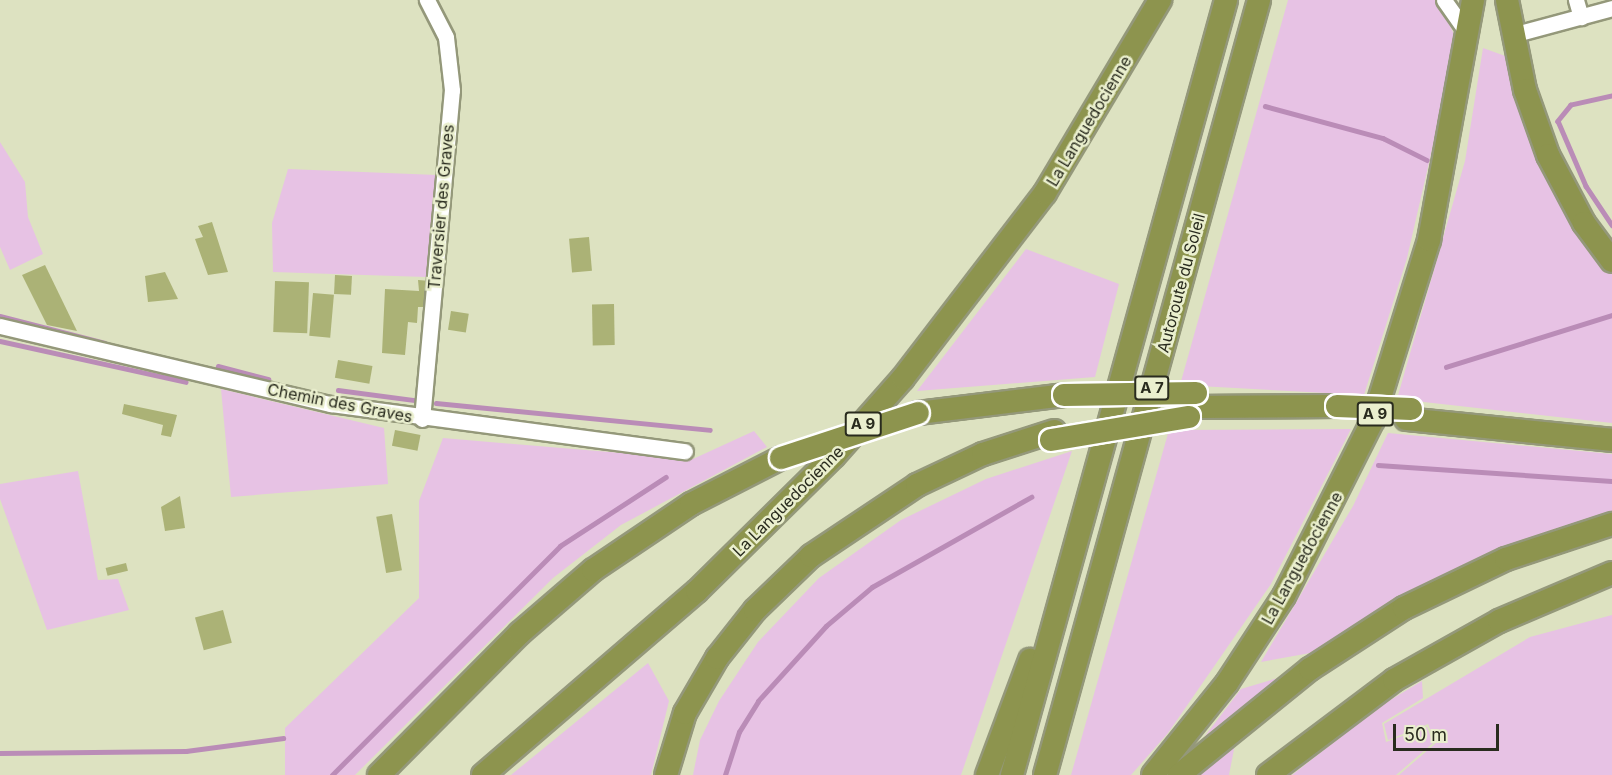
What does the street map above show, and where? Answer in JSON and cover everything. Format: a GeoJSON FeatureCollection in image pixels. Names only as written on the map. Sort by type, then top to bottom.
{"type":"FeatureCollection","features":[{"type":"Feature","properties":{"kind":"highway","name":"La Languedocienne"},"geometry":{"type":"LineString","coordinates":[[483,775],[697,591],[834,456],[903,378],[1045,193],[1160,0]]}},
{"type":"Feature","properties":{"kind":"highway","name":"Autoroute du Soleil"},"geometry":{"type":"LineString","coordinates":[[1012,775],[1226,0]]}},
{"type":"Feature","properties":{"kind":"highway","name":"Autoroute du Soleil"},"geometry":{"type":"LineString","coordinates":[[1045,775],[1259,0]]}},
{"type":"Feature","properties":{"kind":"highway","name":"La Languedocienne"},"geometry":{"type":"LineString","coordinates":[[1153,775],[1265,626],[1358,455],[1386,385],[1429,240],[1473,0]]}},
{"type":"Feature","properties":{"kind":"highway"},"geometry":{"type":"LineString","coordinates":[[1507,0],[1512,35],[1548,155],[1584,223],[1612,261]]}},
{"type":"Feature","properties":{"kind":"highway"},"geometry":{"type":"LineString","coordinates":[[379,775],[520,633],[593,570],[691,504],[781,458],[918,413],[1064,394],[1192,406],[1329,408],[1612,430]]}},
{"type":"Feature","properties":{"kind":"highway"},"geometry":{"type":"LineString","coordinates":[[666,775],[685,712],[717,658],[762,603],[811,556],[927,480],[1052,435],[1192,406]]}},
{"type":"Feature","properties":{"kind":"highway"},"geometry":{"type":"LineString","coordinates":[[1409,414],[1612,440]]}},
{"type":"Feature","properties":{"kind":"highway"},"geometry":{"type":"LineString","coordinates":[[676,775],[692,721],[720,670],[765,612],[807,571],[923,492],[1052,435]]}},
{"type":"Feature","properties":{"kind":"highway"},"geometry":{"type":"LineString","coordinates":[[987,775],[1083,515]]}},
{"type":"Feature","properties":{"kind":"highway"},"geometry":{"type":"LineString","coordinates":[[1179,775],[1310,669],[1404,608],[1506,559],[1612,524]]}},
{"type":"Feature","properties":{"kind":"highway"},"geometry":{"type":"LineString","coordinates":[[1268,775],[1341,716],[1440,653],[1612,573]]}},
{"type":"Feature","properties":{"kind":"street","name":"Traversier des Graves"},"geometry":{"type":"LineString","coordinates":[[422,419],[452,90],[446,37],[427,0]]}},
{"type":"Feature","properties":{"kind":"street"},"geometry":{"type":"LineString","coordinates":[[1444,0],[1468,34]]}},
{"type":"Feature","properties":{"kind":"street"},"geometry":{"type":"LineString","coordinates":[[1576,0],[1581,17]]}},
{"type":"Feature","properties":{"kind":"street"},"geometry":{"type":"LineString","coordinates":[[1512,35],[1612,8]]}},
{"type":"Feature","properties":{"kind":"street","name":"Chemin des Graves"},"geometry":{"type":"LineString","coordinates":[[0,326],[195,374],[422,419],[685,451]]}},
{"type":"Feature","properties":{"kind":"shaded area"},"geometry":{"type":"Polygon","coordinates":[[[1288,0],[1438,0],[1457,41],[1407,258],[1364,395],[1180,385],[1288,0]]]}},
{"type":"Feature","properties":{"kind":"shaded area"},"geometry":{"type":"Polygon","coordinates":[[[1483,48],[1508,57],[1612,270],[1612,423],[1397,399],[1465,161],[1483,48]]]}},
{"type":"Feature","properties":{"kind":"shaded area"},"geometry":{"type":"Polygon","coordinates":[[[0,142],[25,182],[28,217],[43,254],[10,270],[0,247],[0,142]]]}},
{"type":"Feature","properties":{"kind":"shaded area"},"geometry":{"type":"Polygon","coordinates":[[[288,169],[437,175],[426,277],[273,272],[272,223],[288,169]]]}},
{"type":"Feature","properties":{"kind":"shaded area"},"geometry":{"type":"Polygon","coordinates":[[[1026,249],[1119,284],[1095,377],[917,391],[1026,249]]]}},
{"type":"Feature","properties":{"kind":"shaded area"},"geometry":{"type":"Polygon","coordinates":[[[221,389],[384,428],[388,484],[231,497],[221,389]]]}},
{"type":"Feature","properties":{"kind":"shaded area"},"geometry":{"type":"Polygon","coordinates":[[[1351,429],[1271,584],[1168,733],[1131,775],[1071,775],[1169,430],[1351,429]]]}},
{"type":"Feature","properties":{"kind":"shaded area"},"geometry":{"type":"Polygon","coordinates":[[[754,431],[767,447],[621,525],[553,578],[355,775],[285,775],[285,728],[419,598],[419,501],[443,438],[693,459],[754,431]]]}},
{"type":"Feature","properties":{"kind":"shaded area"},"geometry":{"type":"Polygon","coordinates":[[[1388,433],[1612,454],[1612,518],[1419,588],[1327,650],[1261,662],[1353,506],[1388,433]]]}},
{"type":"Feature","properties":{"kind":"shaded area"},"geometry":{"type":"Polygon","coordinates":[[[1072,451],[961,775],[693,775],[700,740],[719,701],[758,642],[819,578],[901,520],[986,479],[1072,451]]]}},
{"type":"Feature","properties":{"kind":"shaded area"},"geometry":{"type":"Polygon","coordinates":[[[78,471],[98,580],[118,579],[129,610],[47,630],[0,499],[0,484],[78,471]]]}},
{"type":"Feature","properties":{"kind":"shaded area"},"geometry":{"type":"Polygon","coordinates":[[[1612,615],[1612,775],[1399,775],[1436,743],[1428,724],[1388,740],[1384,724],[1530,637],[1612,615]]]}},
{"type":"Feature","properties":{"kind":"shaded area"},"geometry":{"type":"Polygon","coordinates":[[[648,663],[669,701],[651,775],[511,775],[648,663]]]}},
{"type":"Feature","properties":{"kind":"shaded area"},"geometry":{"type":"Polygon","coordinates":[[[1291,674],[1214,736],[1205,736],[1241,689],[1291,674]]]}},
{"type":"Feature","properties":{"kind":"shaded area"},"geometry":{"type":"Polygon","coordinates":[[[1422,681],[1423,698],[1382,723],[1386,742],[1427,727],[1433,743],[1396,775],[1292,775],[1377,708],[1422,681]]]}},
{"type":"Feature","properties":{"kind":"shaded area"},"geometry":{"type":"Polygon","coordinates":[[[1235,744],[1229,775],[1200,775],[1235,744]]]}},
{"type":"Feature","properties":{"kind":"building"},"geometry":{"type":"Polygon","coordinates":[[[212,222],[228,272],[208,275],[195,239],[203,237],[198,226],[212,222]]]}},
{"type":"Feature","properties":{"kind":"building"},"geometry":{"type":"Polygon","coordinates":[[[589,237],[592,271],[572,273],[569,239],[589,237]]]}},
{"type":"Feature","properties":{"kind":"building"},"geometry":{"type":"Polygon","coordinates":[[[45,265],[77,331],[47,325],[22,275],[45,265]]]}},
{"type":"Feature","properties":{"kind":"building"},"geometry":{"type":"Polygon","coordinates":[[[165,272],[178,299],[148,302],[145,276],[165,272]]]}},
{"type":"Feature","properties":{"kind":"building"},"geometry":{"type":"Polygon","coordinates":[[[335,275],[352,276],[351,295],[334,294],[335,275]]]}},
{"type":"Feature","properties":{"kind":"building"},"geometry":{"type":"Polygon","coordinates":[[[418,280],[431,281],[428,307],[418,307],[417,323],[408,322],[405,355],[382,353],[385,289],[419,291],[418,280]]]}},
{"type":"Feature","properties":{"kind":"building"},"geometry":{"type":"Polygon","coordinates":[[[275,281],[309,282],[307,333],[273,332],[275,281]]]}},
{"type":"Feature","properties":{"kind":"building"},"geometry":{"type":"Polygon","coordinates":[[[313,293],[334,295],[330,338],[309,336],[313,293]]]}},
{"type":"Feature","properties":{"kind":"building"},"geometry":{"type":"Polygon","coordinates":[[[592,304],[614,304],[615,345],[593,345],[592,304]]]}},
{"type":"Feature","properties":{"kind":"building"},"geometry":{"type":"Polygon","coordinates":[[[451,311],[469,314],[466,333],[448,330],[451,311]]]}},
{"type":"Feature","properties":{"kind":"building"},"geometry":{"type":"Polygon","coordinates":[[[338,360],[372,366],[369,384],[335,378],[338,360]]]}},
{"type":"Feature","properties":{"kind":"building"},"geometry":{"type":"Polygon","coordinates":[[[124,404],[177,415],[171,437],[161,435],[163,425],[122,414],[124,404]]]}},
{"type":"Feature","properties":{"kind":"building"},"geometry":{"type":"Polygon","coordinates":[[[395,430],[421,435],[417,451],[392,446],[395,430]]]}},
{"type":"Feature","properties":{"kind":"building"},"geometry":{"type":"Polygon","coordinates":[[[180,496],[185,528],[165,531],[161,507],[180,496]]]}},
{"type":"Feature","properties":{"kind":"building"},"geometry":{"type":"Polygon","coordinates":[[[392,514],[402,570],[386,573],[376,517],[392,514]]]}},
{"type":"Feature","properties":{"kind":"building"},"geometry":{"type":"Polygon","coordinates":[[[126,563],[128,571],[108,576],[106,568],[126,563]]]}},
{"type":"Feature","properties":{"kind":"building"},"geometry":{"type":"Polygon","coordinates":[[[223,610],[232,643],[204,650],[195,618],[223,610]]]}},
{"type":"Feature","properties":{"kind":"waterway"},"geometry":{"type":"LineString","coordinates":[[1612,96],[1571,105],[1558,121],[1586,186],[1612,225]]}},
{"type":"Feature","properties":{"kind":"waterway"},"geometry":{"type":"LineString","coordinates":[[1265,106],[1383,138],[1427,160]]}},
{"type":"Feature","properties":{"kind":"waterway"},"geometry":{"type":"LineString","coordinates":[[1446,367],[1612,315]]}},
{"type":"Feature","properties":{"kind":"waterway"},"geometry":{"type":"LineString","coordinates":[[0,316],[105,343]]}},
{"type":"Feature","properties":{"kind":"waterway"},"geometry":{"type":"LineString","coordinates":[[0,341],[186,382]]}},
{"type":"Feature","properties":{"kind":"waterway"},"geometry":{"type":"LineString","coordinates":[[218,366],[268,379]]}},
{"type":"Feature","properties":{"kind":"waterway"},"geometry":{"type":"LineString","coordinates":[[338,390],[414,400]]}},
{"type":"Feature","properties":{"kind":"waterway"},"geometry":{"type":"LineString","coordinates":[[436,403],[710,430]]}},
{"type":"Feature","properties":{"kind":"waterway"},"geometry":{"type":"LineString","coordinates":[[1378,465],[1612,481]]}},
{"type":"Feature","properties":{"kind":"waterway"},"geometry":{"type":"LineString","coordinates":[[332,775],[560,546],[666,477]]}},
{"type":"Feature","properties":{"kind":"waterway"},"geometry":{"type":"LineString","coordinates":[[725,775],[739,732],[758,701],[826,626],[872,587],[1031,497]]}},
{"type":"Feature","properties":{"kind":"waterway"},"geometry":{"type":"LineString","coordinates":[[0,753],[186,751],[283,738]]}}]}
